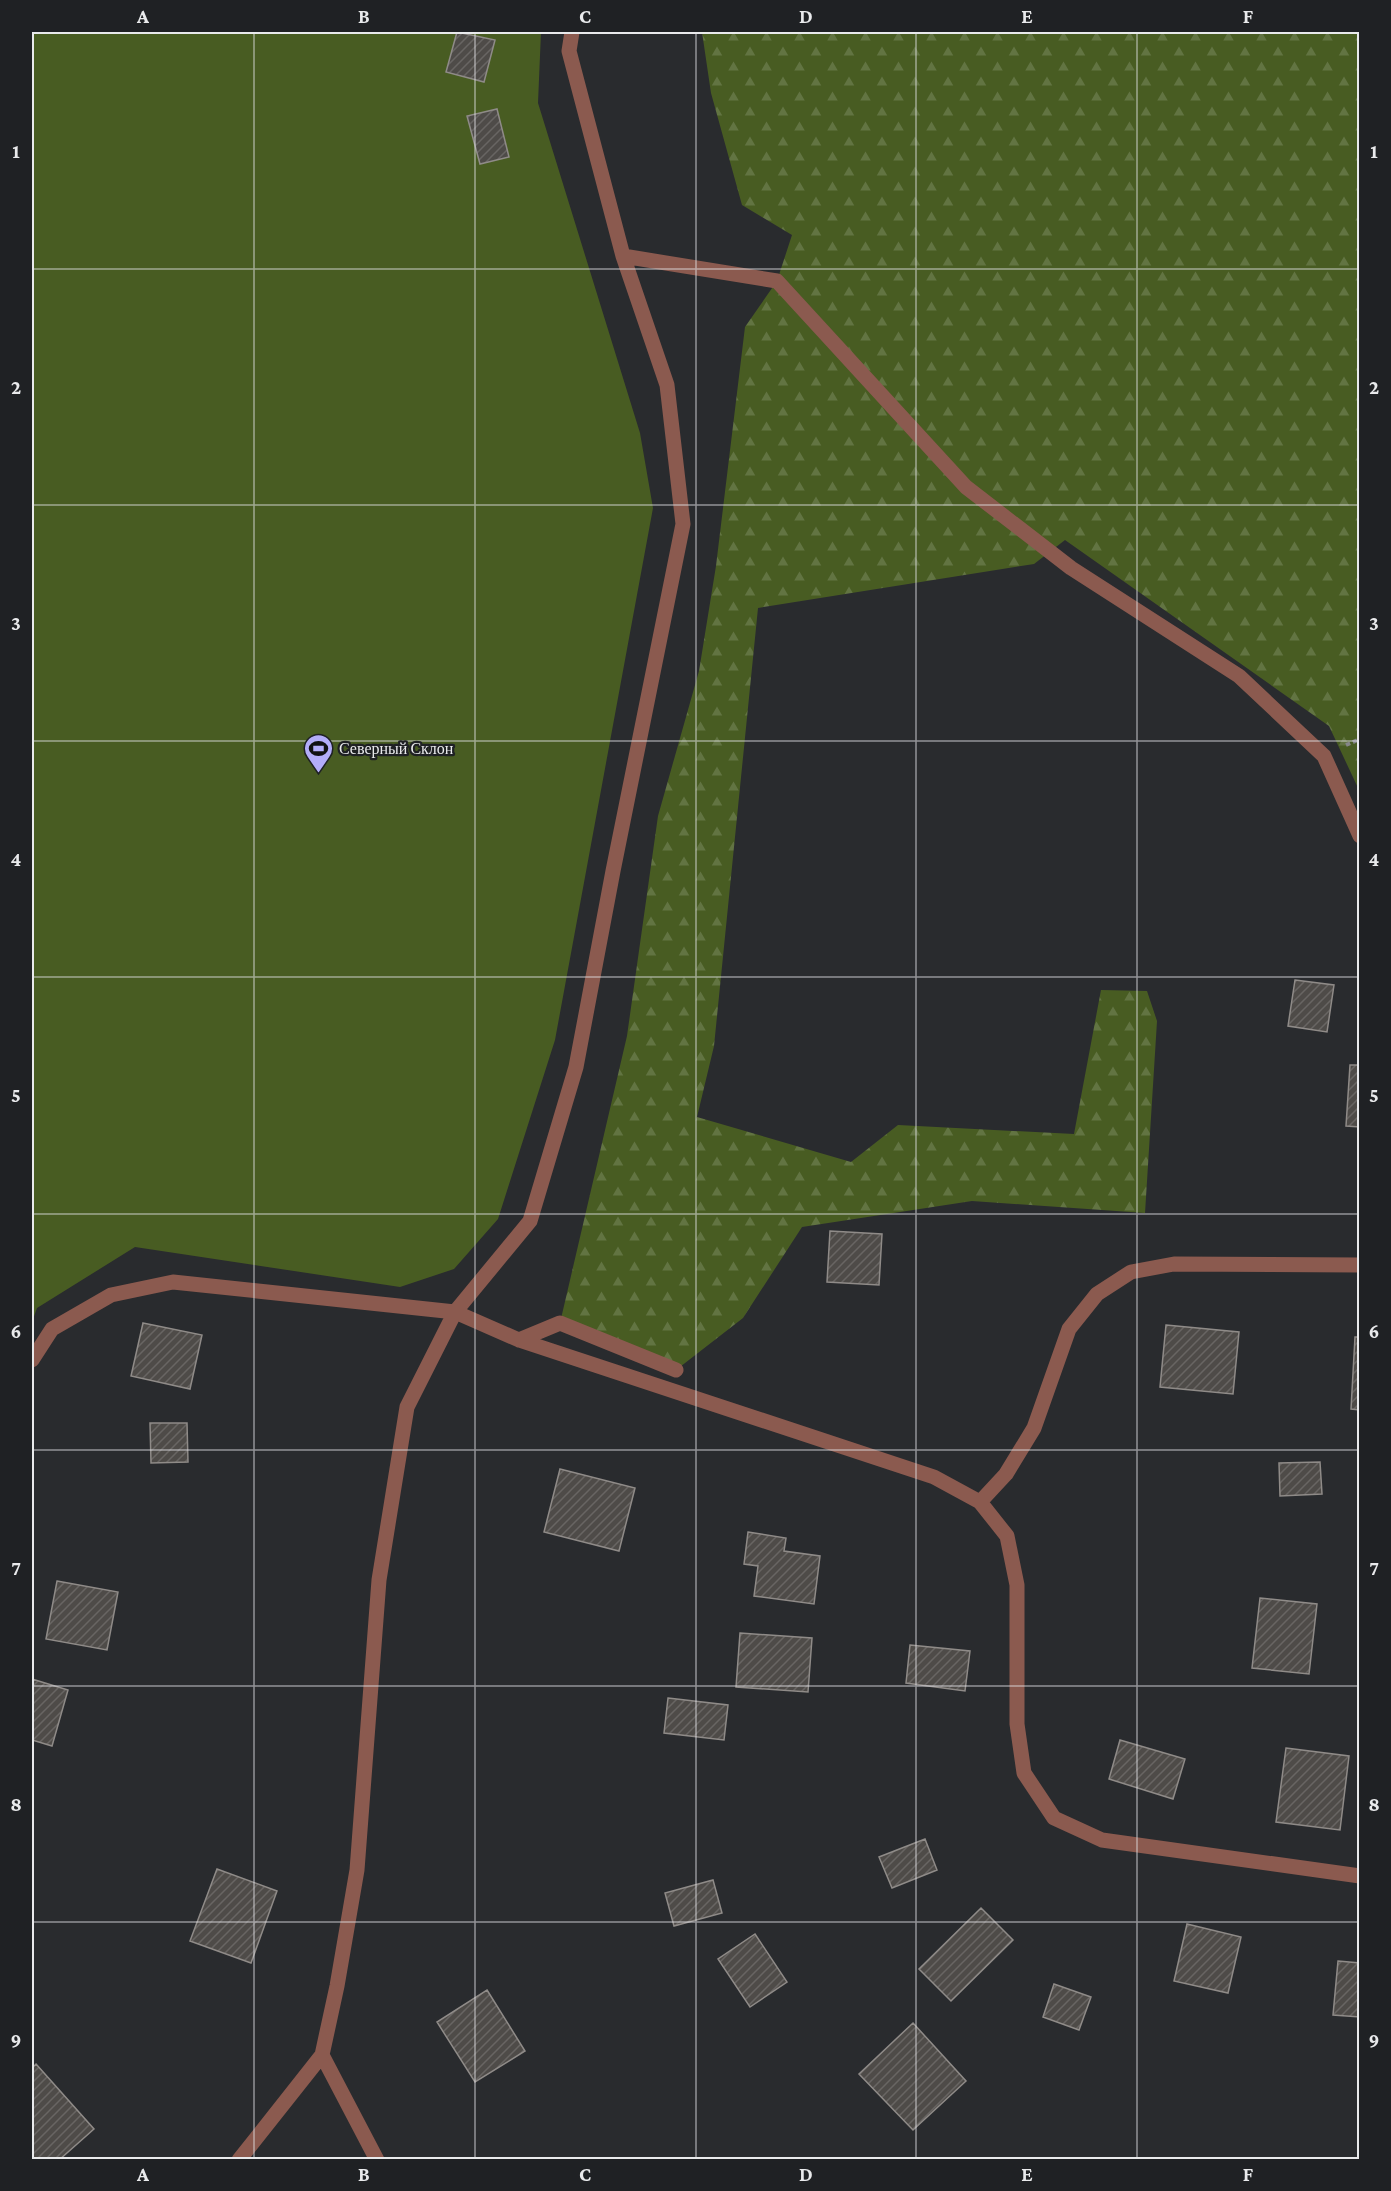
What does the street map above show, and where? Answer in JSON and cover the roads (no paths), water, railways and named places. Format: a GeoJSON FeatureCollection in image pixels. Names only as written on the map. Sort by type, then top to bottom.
{"type":"FeatureCollection","features":[{"type":"Feature","properties":{"kind":"street"},"geometry":{"type":"LineString","coordinates":[[238,2160],[322,2055],[337,1986],[357,1870],[379,1580],[407,1407],[455,1312],[530,1221],[576,1067],[683,524],[667,385],[623,256],[570,51],[572,32]]}},
{"type":"Feature","properties":{"kind":"street"},"geometry":{"type":"LineString","coordinates":[[623,256],[777,281],[966,486],[1071,568],[1239,676],[1324,756],[1359,836]]}},
{"type":"Feature","properties":{"kind":"street"},"geometry":{"type":"LineString","coordinates":[[980,1502],[1006,1474],[1034,1428],[1069,1329],[1097,1294],[1131,1272],[1174,1264],[1359,1265]]}},
{"type":"Feature","properties":{"kind":"street"},"geometry":{"type":"LineString","coordinates":[[32,1360],[52,1329],[111,1295],[173,1282],[455,1312],[519,1340],[934,1477],[980,1502],[1006,1536],[1017,1585],[1017,1724],[1024,1773],[1054,1818],[1102,1840],[1359,1876]]}},
{"type":"Feature","properties":{"kind":"street"},"geometry":{"type":"LineString","coordinates":[[519,1340],[560,1323],[676,1370]]}},
{"type":"Feature","properties":{"kind":"street"},"geometry":{"type":"LineString","coordinates":[[322,2055],[377,2160]]}},
{"type":"Feature","properties":{"kind":"place","name":"Северный Склон"},"geometry":{"type":"Point","coordinates":[318,774]}}]}
